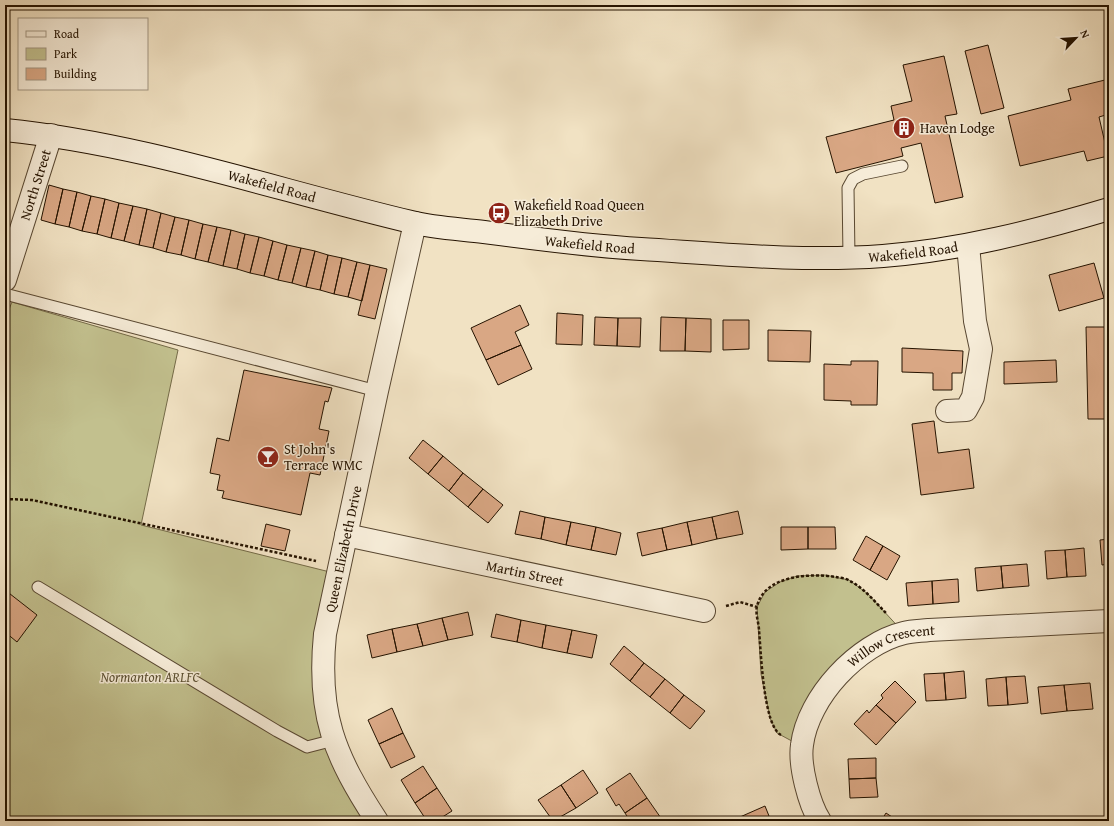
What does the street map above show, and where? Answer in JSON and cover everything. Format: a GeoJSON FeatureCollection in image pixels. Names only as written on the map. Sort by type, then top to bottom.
{"type":"FeatureCollection","features":[{"type":"Feature","properties":{"kind":"street","name":"Wakefield Road"},"geometry":{"type":"LineString","coordinates":[[5,130],[51,135],[158,156],[415,223],[579,245],[732,255],[849,257],[882,256],[968,245],[1037,231],[1109,209]]}},
{"type":"Feature","properties":{"kind":"street","name":"North Street"},"geometry":{"type":"LineString","coordinates":[[5,280],[51,135]]}},
{"type":"Feature","properties":{"kind":"street","name":"Queen Elizabeth Drive"},"geometry":{"type":"LineString","coordinates":[[376,821],[356,789],[340,759],[323,696],[322,665],[325,634],[339,566],[415,223]]}},
{"type":"Feature","properties":{"kind":"street"},"geometry":{"type":"LineString","coordinates":[[947,411],[966,410],[969,406],[973,397],[981,349],[975,322],[968,245]]}},
{"type":"Feature","properties":{"kind":"street","name":"Martin Street"},"geometry":{"type":"LineString","coordinates":[[346,535],[704,612]]}},
{"type":"Feature","properties":{"kind":"street","name":"Willow Crescent"},"geometry":{"type":"LineString","coordinates":[[820,821],[814,811],[805,782],[801,746],[808,720],[826,691],[847,665],[875,645],[904,633],[1109,621]]}},
{"type":"Feature","properties":{"kind":"lane"},"geometry":{"type":"LineString","coordinates":[[849,257],[848,188],[853,180],[864,174],[902,166]]}},
{"type":"Feature","properties":{"kind":"lane"},"geometry":{"type":"LineString","coordinates":[[5,294],[377,391]]}},
{"type":"Feature","properties":{"kind":"lane"},"geometry":{"type":"LineString","coordinates":[[38,587],[277,731],[307,747],[334,740]]}},
{"type":"Feature","properties":{"kind":"path"},"geometry":{"type":"LineString","coordinates":[[5,499],[32,500],[339,566]]}},
{"type":"Feature","properties":{"kind":"path"},"geometry":{"type":"LineString","coordinates":[[801,746],[777,733],[770,718],[761,674],[757,607],[765,592],[780,582],[797,576],[825,575],[849,580],[868,594],[904,633]]}},
{"type":"Feature","properties":{"kind":"path"},"geometry":{"type":"LineString","coordinates":[[704,612],[740,602],[757,607]]}},
{"type":"Feature","properties":{"kind":"green space","name":"Normanton ARLFC"},"geometry":{"type":"Polygon","coordinates":[[[12,302],[178,350],[141,525],[338,574],[323,696],[377,821],[5,821],[5,319],[12,302]]]}},
{"type":"Feature","properties":{"kind":"green space"},"geometry":{"type":"Polygon","coordinates":[[[825,575],[849,580],[868,594],[904,633],[847,665],[801,746],[777,733],[770,718],[761,674],[757,607],[765,592],[780,582],[797,576],[825,575]]]}},
{"type":"Feature","properties":{"kind":"building"},"geometry":{"type":"Polygon","coordinates":[[[988,45],[1004,108],[981,114],[965,51],[988,45]]]}},
{"type":"Feature","properties":{"kind":"building","name":"Haven Lodge"},"geometry":{"type":"Polygon","coordinates":[[[944,56],[957,114],[945,116],[963,197],[935,203],[921,143],[901,148],[903,156],[836,173],[826,137],[894,120],[891,106],[912,101],[903,65],[944,56]]]}},
{"type":"Feature","properties":{"kind":"building"},"geometry":{"type":"Polygon","coordinates":[[[1105,80],[1109,97],[1109,114],[1099,117],[1108,156],[1087,161],[1084,151],[1020,166],[1008,116],[1071,100],[1068,89],[1105,80]]]}},
{"type":"Feature","properties":{"kind":"building"},"geometry":{"type":"Polygon","coordinates":[[[49,185],[63,189],[55,224],[41,220],[49,185]]]}},
{"type":"Feature","properties":{"kind":"building"},"geometry":{"type":"Polygon","coordinates":[[[63,189],[77,192],[69,227],[55,224],[63,189]]]}},
{"type":"Feature","properties":{"kind":"building"},"geometry":{"type":"Polygon","coordinates":[[[77,192],[91,196],[82,231],[69,227],[77,192]]]}},
{"type":"Feature","properties":{"kind":"building"},"geometry":{"type":"Polygon","coordinates":[[[91,196],[105,199],[97,234],[82,231],[91,196]]]}},
{"type":"Feature","properties":{"kind":"building"},"geometry":{"type":"Polygon","coordinates":[[[105,199],[119,203],[111,238],[97,234],[105,199]]]}},
{"type":"Feature","properties":{"kind":"building"},"geometry":{"type":"Polygon","coordinates":[[[119,203],[133,206],[124,241],[111,238],[119,203]]]}},
{"type":"Feature","properties":{"kind":"building"},"geometry":{"type":"Polygon","coordinates":[[[133,206],[147,209],[139,245],[124,241],[133,206]]]}},
{"type":"Feature","properties":{"kind":"building"},"geometry":{"type":"Polygon","coordinates":[[[147,209],[161,213],[153,248],[139,245],[147,209]]]}},
{"type":"Feature","properties":{"kind":"building"},"geometry":{"type":"Polygon","coordinates":[[[161,213],[175,217],[166,252],[153,248],[161,213]]]}},
{"type":"Feature","properties":{"kind":"building"},"geometry":{"type":"Polygon","coordinates":[[[175,217],[189,220],[181,255],[166,252],[175,217]]]}},
{"type":"Feature","properties":{"kind":"building"},"geometry":{"type":"Polygon","coordinates":[[[189,220],[203,224],[195,259],[181,255],[189,220]]]}},
{"type":"Feature","properties":{"kind":"building"},"geometry":{"type":"Polygon","coordinates":[[[203,224],[217,227],[208,262],[195,259],[203,224]]]}},
{"type":"Feature","properties":{"kind":"building"},"geometry":{"type":"Polygon","coordinates":[[[217,227],[231,230],[223,266],[208,262],[217,227]]]}},
{"type":"Feature","properties":{"kind":"building"},"geometry":{"type":"Polygon","coordinates":[[[231,230],[245,234],[237,269],[223,266],[231,230]]]}},
{"type":"Feature","properties":{"kind":"building"},"geometry":{"type":"Polygon","coordinates":[[[245,234],[259,237],[250,273],[237,269],[245,234]]]}},
{"type":"Feature","properties":{"kind":"building"},"geometry":{"type":"Polygon","coordinates":[[[259,237],[273,241],[264,276],[250,273],[259,237]]]}},
{"type":"Feature","properties":{"kind":"building"},"geometry":{"type":"Polygon","coordinates":[[[273,241],[287,245],[278,280],[264,276],[273,241]]]}},
{"type":"Feature","properties":{"kind":"building"},"geometry":{"type":"Polygon","coordinates":[[[287,245],[301,248],[292,283],[278,280],[287,245]]]}},
{"type":"Feature","properties":{"kind":"building"},"geometry":{"type":"Polygon","coordinates":[[[301,248],[315,251],[306,287],[292,283],[301,248]]]}},
{"type":"Feature","properties":{"kind":"building"},"geometry":{"type":"Polygon","coordinates":[[[315,251],[328,255],[320,290],[306,287],[315,251]]]}},
{"type":"Feature","properties":{"kind":"building"},"geometry":{"type":"Polygon","coordinates":[[[328,255],[342,258],[334,294],[320,290],[328,255]]]}},
{"type":"Feature","properties":{"kind":"building"},"geometry":{"type":"Polygon","coordinates":[[[342,258],[357,262],[348,297],[334,294],[342,258]]]}},
{"type":"Feature","properties":{"kind":"building"},"geometry":{"type":"Polygon","coordinates":[[[357,262],[370,265],[362,301],[348,297],[357,262]]]}},
{"type":"Feature","properties":{"kind":"building"},"geometry":{"type":"Polygon","coordinates":[[[1094,263],[1104,298],[1059,311],[1049,275],[1094,263]]]}},
{"type":"Feature","properties":{"kind":"building"},"geometry":{"type":"Polygon","coordinates":[[[370,265],[387,269],[375,319],[358,315],[370,265]]]}},
{"type":"Feature","properties":{"kind":"building"},"geometry":{"type":"Polygon","coordinates":[[[520,305],[529,325],[515,332],[521,345],[486,360],[471,328],[520,305]]]}},
{"type":"Feature","properties":{"kind":"building"},"geometry":{"type":"Polygon","coordinates":[[[557,313],[583,315],[582,345],[556,344],[557,313]]]}},
{"type":"Feature","properties":{"kind":"building"},"geometry":{"type":"Polygon","coordinates":[[[595,317],[618,318],[617,346],[594,345],[595,317]]]}},
{"type":"Feature","properties":{"kind":"building"},"geometry":{"type":"Polygon","coordinates":[[[661,317],[686,318],[685,351],[660,351],[661,317]]]}},
{"type":"Feature","properties":{"kind":"building"},"geometry":{"type":"Polygon","coordinates":[[[618,318],[641,318],[640,347],[617,346],[618,318]]]}},
{"type":"Feature","properties":{"kind":"building"},"geometry":{"type":"Polygon","coordinates":[[[686,318],[711,319],[711,352],[685,351],[686,318]]]}},
{"type":"Feature","properties":{"kind":"building"},"geometry":{"type":"Polygon","coordinates":[[[723,320],[749,320],[749,349],[723,350],[723,320]]]}},
{"type":"Feature","properties":{"kind":"building"},"geometry":{"type":"Polygon","coordinates":[[[1086,327],[1109,327],[1109,419],[1088,419],[1086,327]]]}},
{"type":"Feature","properties":{"kind":"building"},"geometry":{"type":"Polygon","coordinates":[[[768,330],[811,331],[810,362],[768,361],[768,330]]]}},
{"type":"Feature","properties":{"kind":"building"},"geometry":{"type":"Polygon","coordinates":[[[521,345],[532,369],[498,385],[486,360],[521,345]]]}},
{"type":"Feature","properties":{"kind":"building"},"geometry":{"type":"Polygon","coordinates":[[[902,348],[963,351],[962,373],[952,373],[952,390],[933,390],[933,373],[902,372],[902,348]]]}},
{"type":"Feature","properties":{"kind":"building"},"geometry":{"type":"Polygon","coordinates":[[[1056,360],[1057,382],[1004,384],[1004,362],[1056,360]]]}},
{"type":"Feature","properties":{"kind":"building"},"geometry":{"type":"Polygon","coordinates":[[[851,361],[878,361],[877,405],[851,405],[851,401],[824,400],[824,364],[851,365],[851,361]]]}},
{"type":"Feature","properties":{"kind":"building","name":"St John's Terrace WMC"},"geometry":{"type":"Polygon","coordinates":[[[244,370],[332,388],[328,402],[325,401],[319,429],[329,431],[320,475],[310,473],[301,515],[222,498],[224,491],[217,490],[220,475],[210,473],[217,438],[229,441],[244,370]]]}},
{"type":"Feature","properties":{"kind":"building"},"geometry":{"type":"Polygon","coordinates":[[[934,421],[938,453],[969,449],[974,488],[921,495],[912,424],[934,421]]]}},
{"type":"Feature","properties":{"kind":"building"},"geometry":{"type":"Polygon","coordinates":[[[423,440],[443,456],[428,474],[409,458],[423,440]]]}},
{"type":"Feature","properties":{"kind":"building"},"geometry":{"type":"Polygon","coordinates":[[[443,456],[463,473],[449,491],[428,474],[443,456]]]}},
{"type":"Feature","properties":{"kind":"building"},"geometry":{"type":"Polygon","coordinates":[[[463,473],[483,489],[468,507],[449,491],[463,473]]]}},
{"type":"Feature","properties":{"kind":"building"},"geometry":{"type":"Polygon","coordinates":[[[483,489],[503,505],[488,523],[468,507],[483,489]]]}},
{"type":"Feature","properties":{"kind":"building"},"geometry":{"type":"Polygon","coordinates":[[[520,511],[545,517],[541,539],[515,534],[520,511]]]}},
{"type":"Feature","properties":{"kind":"building"},"geometry":{"type":"Polygon","coordinates":[[[738,511],[743,534],[717,539],[712,517],[738,511]]]}},
{"type":"Feature","properties":{"kind":"building"},"geometry":{"type":"Polygon","coordinates":[[[545,517],[571,522],[566,545],[541,539],[545,517]]]}},
{"type":"Feature","properties":{"kind":"building"},"geometry":{"type":"Polygon","coordinates":[[[712,517],[717,539],[692,545],[687,522],[712,517]]]}},
{"type":"Feature","properties":{"kind":"building"},"geometry":{"type":"Polygon","coordinates":[[[571,522],[596,527],[591,550],[566,545],[571,522]]]}},
{"type":"Feature","properties":{"kind":"building"},"geometry":{"type":"Polygon","coordinates":[[[687,522],[692,545],[667,550],[662,528],[687,522]]]}},
{"type":"Feature","properties":{"kind":"building"},"geometry":{"type":"Polygon","coordinates":[[[266,524],[290,530],[285,551],[261,546],[266,524]]]}},
{"type":"Feature","properties":{"kind":"building"},"geometry":{"type":"Polygon","coordinates":[[[596,527],[621,533],[616,555],[591,550],[596,527]]]}},
{"type":"Feature","properties":{"kind":"building"},"geometry":{"type":"Polygon","coordinates":[[[781,527],[808,527],[808,549],[781,550],[781,527]]]}},
{"type":"Feature","properties":{"kind":"building"},"geometry":{"type":"Polygon","coordinates":[[[808,527],[835,527],[836,549],[808,549],[808,527]]]}},
{"type":"Feature","properties":{"kind":"building"},"geometry":{"type":"Polygon","coordinates":[[[662,528],[667,550],[642,556],[637,533],[662,528]]]}},
{"type":"Feature","properties":{"kind":"building"},"geometry":{"type":"Polygon","coordinates":[[[866,536],[883,546],[870,570],[853,560],[866,536]]]}},
{"type":"Feature","properties":{"kind":"building"},"geometry":{"type":"Polygon","coordinates":[[[1109,539],[1109,564],[1102,565],[1100,540],[1109,539]]]}},
{"type":"Feature","properties":{"kind":"building"},"geometry":{"type":"Polygon","coordinates":[[[883,546],[900,556],[887,580],[870,570],[883,546]]]}},
{"type":"Feature","properties":{"kind":"building"},"geometry":{"type":"Polygon","coordinates":[[[1084,548],[1086,576],[1067,577],[1065,550],[1084,548]]]}},
{"type":"Feature","properties":{"kind":"building"},"geometry":{"type":"Polygon","coordinates":[[[1065,550],[1067,577],[1047,579],[1045,551],[1065,550]]]}},
{"type":"Feature","properties":{"kind":"building"},"geometry":{"type":"Polygon","coordinates":[[[1027,564],[1029,586],[1003,588],[1001,566],[1027,564]]]}},
{"type":"Feature","properties":{"kind":"building"},"geometry":{"type":"Polygon","coordinates":[[[1001,566],[1003,588],[977,591],[975,568],[1001,566]]]}},
{"type":"Feature","properties":{"kind":"building"},"geometry":{"type":"Polygon","coordinates":[[[958,579],[959,602],[933,604],[932,581],[958,579]]]}},
{"type":"Feature","properties":{"kind":"building"},"geometry":{"type":"Polygon","coordinates":[[[932,581],[933,604],[908,606],[906,583],[932,581]]]}},
{"type":"Feature","properties":{"kind":"building"},"geometry":{"type":"Polygon","coordinates":[[[5,590],[37,615],[17,642],[5,632],[5,590]]]}},
{"type":"Feature","properties":{"kind":"building"},"geometry":{"type":"Polygon","coordinates":[[[468,612],[473,635],[448,640],[442,618],[468,612]]]}},
{"type":"Feature","properties":{"kind":"building"},"geometry":{"type":"Polygon","coordinates":[[[496,614],[521,620],[517,642],[491,637],[496,614]]]}},
{"type":"Feature","properties":{"kind":"building"},"geometry":{"type":"Polygon","coordinates":[[[442,618],[448,640],[423,646],[417,624],[442,618]]]}},
{"type":"Feature","properties":{"kind":"building"},"geometry":{"type":"Polygon","coordinates":[[[521,620],[546,625],[542,648],[517,642],[521,620]]]}},
{"type":"Feature","properties":{"kind":"building"},"geometry":{"type":"Polygon","coordinates":[[[417,624],[423,646],[397,652],[392,629],[417,624]]]}},
{"type":"Feature","properties":{"kind":"building"},"geometry":{"type":"Polygon","coordinates":[[[546,625],[572,630],[567,653],[542,648],[546,625]]]}},
{"type":"Feature","properties":{"kind":"building"},"geometry":{"type":"Polygon","coordinates":[[[392,629],[397,652],[372,658],[367,635],[392,629]]]}},
{"type":"Feature","properties":{"kind":"building"},"geometry":{"type":"Polygon","coordinates":[[[572,630],[597,635],[592,658],[567,653],[572,630]]]}},
{"type":"Feature","properties":{"kind":"building"},"geometry":{"type":"Polygon","coordinates":[[[624,646],[644,663],[630,681],[610,664],[624,646]]]}},
{"type":"Feature","properties":{"kind":"building"},"geometry":{"type":"Polygon","coordinates":[[[644,663],[665,679],[650,697],[630,681],[644,663]]]}},
{"type":"Feature","properties":{"kind":"building"},"geometry":{"type":"Polygon","coordinates":[[[964,671],[966,698],[946,700],[944,673],[964,671]]]}},
{"type":"Feature","properties":{"kind":"building"},"geometry":{"type":"Polygon","coordinates":[[[944,673],[946,700],[926,701],[924,674],[944,673]]]}},
{"type":"Feature","properties":{"kind":"building"},"geometry":{"type":"Polygon","coordinates":[[[1025,676],[1028,703],[1008,705],[1006,677],[1025,676]]]}},
{"type":"Feature","properties":{"kind":"building"},"geometry":{"type":"Polygon","coordinates":[[[1006,677],[1008,705],[988,706],[986,679],[1006,677]]]}},
{"type":"Feature","properties":{"kind":"building"},"geometry":{"type":"Polygon","coordinates":[[[665,679],[684,695],[670,713],[650,697],[665,679]]]}},
{"type":"Feature","properties":{"kind":"building"},"geometry":{"type":"Polygon","coordinates":[[[895,681],[916,702],[896,723],[876,705],[883,698],[881,695],[895,681]]]}},
{"type":"Feature","properties":{"kind":"building"},"geometry":{"type":"Polygon","coordinates":[[[1090,683],[1093,709],[1067,711],[1064,685],[1090,683]]]}},
{"type":"Feature","properties":{"kind":"building"},"geometry":{"type":"Polygon","coordinates":[[[1064,685],[1067,711],[1041,714],[1038,687],[1064,685]]]}},
{"type":"Feature","properties":{"kind":"building"},"geometry":{"type":"Polygon","coordinates":[[[684,695],[705,711],[690,729],[670,713],[684,695]]]}},
{"type":"Feature","properties":{"kind":"building"},"geometry":{"type":"Polygon","coordinates":[[[876,705],[896,723],[876,745],[854,724],[867,710],[869,713],[876,705]]]}},
{"type":"Feature","properties":{"kind":"building"},"geometry":{"type":"Polygon","coordinates":[[[392,708],[403,733],[379,744],[368,720],[392,708]]]}},
{"type":"Feature","properties":{"kind":"building"},"geometry":{"type":"Polygon","coordinates":[[[403,733],[415,757],[391,768],[379,744],[403,733]]]}},
{"type":"Feature","properties":{"kind":"building"},"geometry":{"type":"Polygon","coordinates":[[[876,758],[876,778],[849,779],[848,759],[876,758]]]}},
{"type":"Feature","properties":{"kind":"building"},"geometry":{"type":"Polygon","coordinates":[[[423,766],[437,788],[415,803],[401,780],[423,766]]]}},
{"type":"Feature","properties":{"kind":"building"},"geometry":{"type":"Polygon","coordinates":[[[583,770],[598,793],[576,808],[561,785],[583,770]]]}},
{"type":"Feature","properties":{"kind":"building"},"geometry":{"type":"Polygon","coordinates":[[[630,773],[647,798],[625,813],[619,804],[616,806],[606,789],[630,773]]]}},
{"type":"Feature","properties":{"kind":"building"},"geometry":{"type":"Polygon","coordinates":[[[876,778],[878,797],[850,798],[849,779],[876,778]]]}},
{"type":"Feature","properties":{"kind":"building"},"geometry":{"type":"Polygon","coordinates":[[[561,785],[576,808],[553,821],[538,800],[561,785]]]}},
{"type":"Feature","properties":{"kind":"building"},"geometry":{"type":"Polygon","coordinates":[[[437,788],[452,811],[436,821],[427,821],[415,803],[437,788]]]}},
{"type":"Feature","properties":{"kind":"building"},"geometry":{"type":"Polygon","coordinates":[[[647,798],[663,821],[630,821],[625,813],[647,798]]]}},
{"type":"Feature","properties":{"kind":"building"},"geometry":{"type":"Polygon","coordinates":[[[765,806],[771,821],[742,821],[740,817],[765,806]]]}},
{"type":"Feature","properties":{"kind":"building"},"geometry":{"type":"Polygon","coordinates":[[[886,813],[898,821],[881,821],[886,813]]]}},
{"type":"Feature","properties":{"kind":"place","name":"Haven Lodge"},"geometry":{"type":"Point","coordinates":[904,128]}},
{"type":"Feature","properties":{"kind":"place","name":"Wakefield Road Queen Elizabeth Drive"},"geometry":{"type":"Point","coordinates":[499,213]}},
{"type":"Feature","properties":{"kind":"place","name":"St John's Terrace WMC"},"geometry":{"type":"Point","coordinates":[268,457]}}]}
